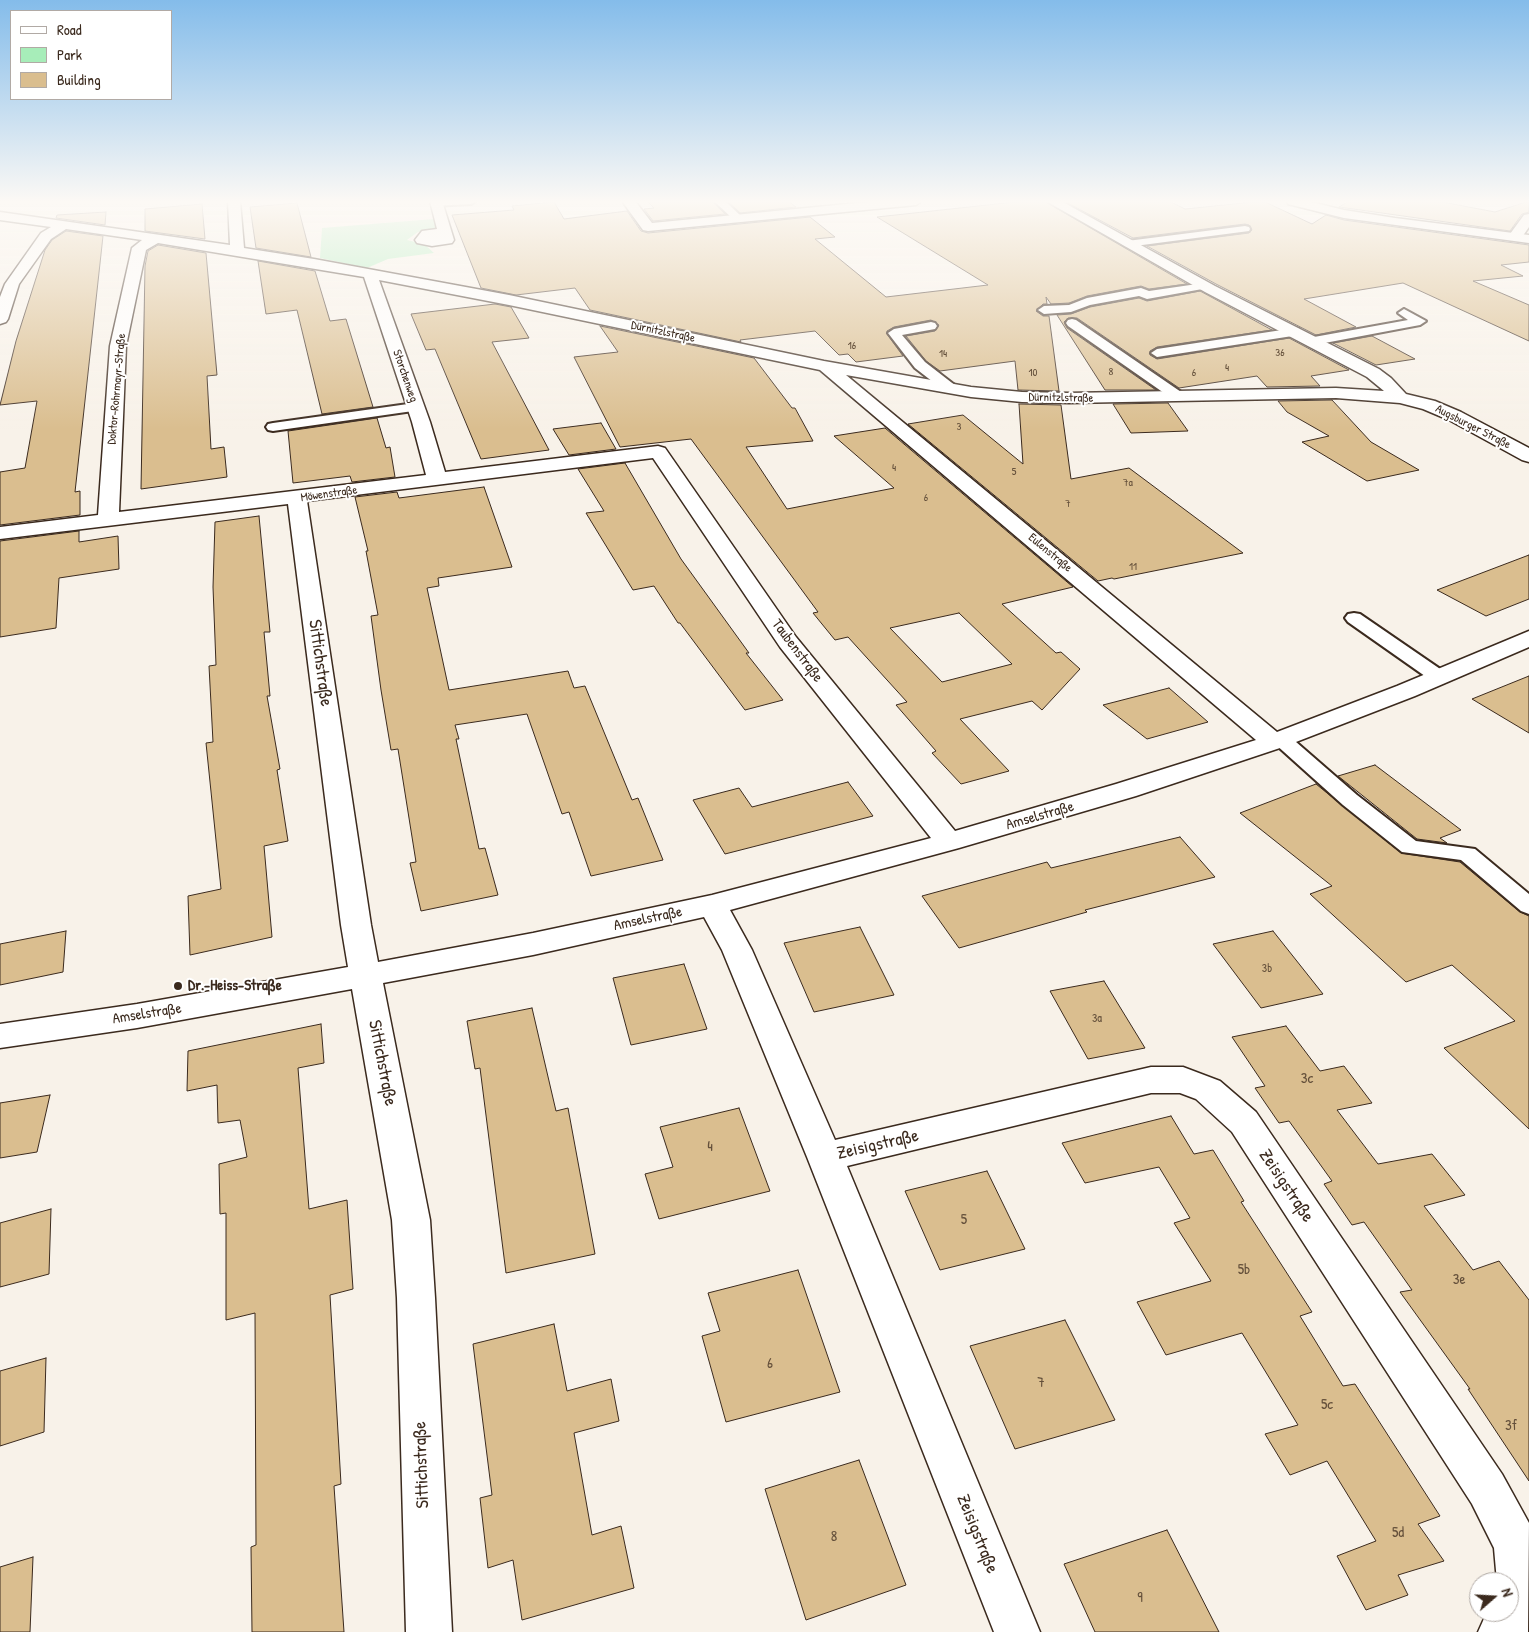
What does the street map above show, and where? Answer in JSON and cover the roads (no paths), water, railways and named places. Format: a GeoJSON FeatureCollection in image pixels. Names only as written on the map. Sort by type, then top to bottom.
{"type":"FeatureCollection","features":[{"type":"Feature","properties":{"kind":"street"},"geometry":{"type":"LineString","coordinates":[[0,319],[12,284],[17,277]]}},
{"type":"Feature","properties":{"kind":"street","name":"Doktor-Rohrmayr-Straße"},"geometry":{"type":"LineString","coordinates":[[108,521],[118,346],[133,277]]}},
{"type":"Feature","properties":{"kind":"street","name":"Storchenweg"},"geometry":{"type":"LineString","coordinates":[[371,277],[421,422],[437,479]]}},
{"type":"Feature","properties":{"kind":"street","name":"Dürnitzlstraße"},"geometry":{"type":"LineString","coordinates":[[387,277],[509,300],[824,366],[951,389],[1022,397],[1336,394],[1400,398]]}},
{"type":"Feature","properties":{"kind":"street"},"geometry":{"type":"LineString","coordinates":[[1188,277],[1373,373],[1385,382],[1400,398]]}},
{"type":"Feature","properties":{"kind":"street","name":"Eulenstraße"},"geometry":{"type":"LineString","coordinates":[[824,366],[1278,741]]}},
{"type":"Feature","properties":{"kind":"street","name":"Augsburger Straße"},"geometry":{"type":"LineString","coordinates":[[1400,398],[1429,405],[1456,416],[1529,456]]}},
{"type":"Feature","properties":{"kind":"street","name":"Möwenstraße"},"geometry":{"type":"LineString","coordinates":[[0,533],[297,498],[658,452]]}},
{"type":"Feature","properties":{"kind":"street","name":"Taubenstraße"},"geometry":{"type":"LineString","coordinates":[[658,452],[788,642],[949,842]]}},
{"type":"Feature","properties":{"kind":"street","name":"Sittichstraße"},"geometry":{"type":"LineString","coordinates":[[297,498],[356,925],[411,1220],[416,1298],[429,1632]]}},
{"type":"Feature","properties":{"kind":"street","name":"Amselstraße"},"geometry":{"type":"LineString","coordinates":[[0,1036],[137,1016],[366,976],[533,944],[712,904],[949,842],[1126,790],[1278,741],[1439,677],[1529,638]]}},
{"type":"Feature","properties":{"kind":"street","name":"Zeisigstraße"},"geometry":{"type":"LineString","coordinates":[[712,904],[737,950],[825,1157],[1017,1632]]}},
{"type":"Feature","properties":{"kind":"street","name":"Zeisigstraße"},"geometry":{"type":"LineString","coordinates":[[825,1157],[1152,1080],[1183,1080],[1208,1090],[1244,1122],[1487,1489],[1516,1544],[1521,1601],[1501,1632]]}},
{"type":"Feature","properties":{"kind":"lane"},"geometry":{"type":"LineString","coordinates":[[1044,310],[1071,308],[1087,302],[1141,292],[1146,295],[1204,286]]}},
{"type":"Feature","properties":{"kind":"lane"},"geometry":{"type":"LineString","coordinates":[[1314,341],[1420,321],[1404,313]]}},
{"type":"Feature","properties":{"kind":"lane"},"geometry":{"type":"LineString","coordinates":[[1072,323],[1179,397]]}},
{"type":"Feature","properties":{"kind":"lane"},"geometry":{"type":"LineString","coordinates":[[931,326],[894,333],[920,365],[951,389]]}},
{"type":"Feature","properties":{"kind":"lane"},"geometry":{"type":"LineString","coordinates":[[1157,353],[1295,332]]}},
{"type":"Feature","properties":{"kind":"lane"},"geometry":{"type":"LineString","coordinates":[[273,426],[415,407]]}},
{"type":"Feature","properties":{"kind":"lane"},"geometry":{"type":"LineString","coordinates":[[1354,618],[1439,677]]}},
{"type":"Feature","properties":{"kind":"lane"},"geometry":{"type":"LineString","coordinates":[[1278,741],[1410,846],[1467,854],[1529,906]]}},
{"type":"Feature","properties":{"kind":"place","name":"Dr.-Heiss-Straße"},"geometry":{"type":"Point","coordinates":[178,986]}}]}
